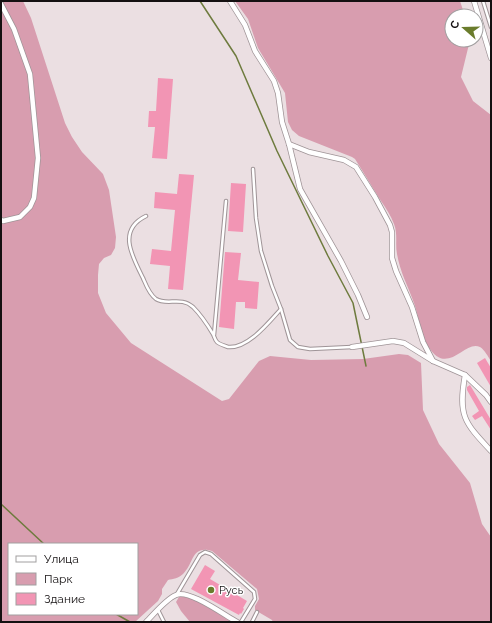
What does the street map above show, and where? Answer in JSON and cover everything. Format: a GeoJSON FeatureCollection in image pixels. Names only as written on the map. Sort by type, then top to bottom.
{"type":"FeatureCollection","features":[{"type":"Feature","properties":{"kind":"street"},"geometry":{"type":"LineString","coordinates":[[230,1],[244,25],[254,51],[274,81],[278,93],[282,122],[300,189],[341,261],[367,317]]}},
{"type":"Feature","properties":{"kind":"street"},"geometry":{"type":"LineString","coordinates":[[474,1],[491,58]]}},
{"type":"Feature","properties":{"kind":"street"},"geometry":{"type":"LineString","coordinates":[[1,4],[14,29],[30,74],[38,158],[34,198],[30,207],[20,217],[3,221],[1,220]]}},
{"type":"Feature","properties":{"kind":"street"},"geometry":{"type":"LineString","coordinates":[[289,144],[309,152],[344,160],[356,167],[362,176],[390,225],[392,232],[392,258],[396,271],[412,307],[423,342],[433,361]]}},
{"type":"Feature","properties":{"kind":"street"},"geometry":{"type":"LineString","coordinates":[[352,347],[393,341],[404,343],[433,361],[465,375],[481,389],[491,402]]}},
{"type":"Feature","properties":{"kind":"street"},"geometry":{"type":"LineString","coordinates":[[465,375],[462,393],[462,410],[466,422],[491,451]]}},
{"type":"Feature","properties":{"kind":"street"},"geometry":{"type":"LineString","coordinates":[[146,622],[171,598],[177,594],[186,594],[194,597],[237,622]]}},
{"type":"Feature","properties":{"kind":"lane"},"geometry":{"type":"LineString","coordinates":[[483,1],[491,27]]}},
{"type":"Feature","properties":{"kind":"lane"},"geometry":{"type":"LineString","coordinates":[[254,169],[256,218],[261,251],[290,340],[298,347],[310,349],[352,347]]}},
{"type":"Feature","properties":{"kind":"lane"},"geometry":{"type":"LineString","coordinates":[[214,336],[226,201]]}},
{"type":"Feature","properties":{"kind":"lane"},"geometry":{"type":"LineString","coordinates":[[146,216],[138,220],[132,226],[129,237],[133,258],[150,293],[156,299],[164,302],[181,301],[190,304],[202,318],[218,343],[229,347],[238,346],[260,331],[281,309]]}},
{"type":"Feature","properties":{"kind":"lane"},"geometry":{"type":"LineString","coordinates":[[177,594],[200,555],[205,552],[211,554],[254,592],[255,599],[241,622]]}},
{"type":"Feature","properties":{"kind":"lane"},"geometry":{"type":"LineString","coordinates":[[158,610],[164,622]]}},
{"type":"Feature","properties":{"kind":"lane"},"geometry":{"type":"LineString","coordinates":[[252,622],[257,612]]}},
{"type":"Feature","properties":{"kind":"green space"},"geometry":{"type":"Polygon","coordinates":[[[1,1],[23,1],[31,18],[65,123],[82,152],[103,174],[109,190],[116,237],[115,248],[111,255],[104,258],[99,264],[98,293],[106,313],[131,343],[222,401],[229,399],[259,361],[270,356],[311,360],[363,359],[399,354],[408,355],[421,363],[423,410],[439,444],[470,483],[482,524],[491,537],[491,622],[273,622],[255,610],[255,606],[259,599],[257,589],[212,551],[205,550],[196,553],[187,570],[181,575],[168,580],[162,589],[162,594],[158,601],[135,622],[1,622],[1,1]]]}},
{"type":"Feature","properties":{"kind":"green space"},"geometry":{"type":"Polygon","coordinates":[[[235,1],[460,1],[462,8],[444,8],[444,48],[468,48],[461,77],[473,101],[491,115],[491,361],[480,347],[474,346],[456,356],[442,359],[435,355],[428,346],[423,336],[414,303],[398,261],[396,235],[393,221],[355,159],[299,136],[292,130],[288,122],[285,93],[258,48],[248,19],[235,1]]]}},
{"type":"Feature","properties":{"kind":"green space"},"geometry":{"type":"Polygon","coordinates":[[[182,596],[195,600],[233,622],[190,622],[176,602],[179,597],[182,596]]]}},
{"type":"Feature","properties":{"kind":"building"},"geometry":{"type":"Polygon","coordinates":[[[158,78],[173,79],[167,159],[152,158],[155,127],[148,127],[149,111],[156,111],[158,78]]]}},
{"type":"Feature","properties":{"kind":"building"},"geometry":{"type":"Polygon","coordinates":[[[179,174],[194,175],[183,290],[168,289],[170,266],[150,264],[152,249],[171,251],[175,210],[154,208],[155,192],[177,194],[179,174]]]}},
{"type":"Feature","properties":{"kind":"building"},"geometry":{"type":"Polygon","coordinates":[[[231,183],[246,184],[243,232],[228,231],[231,183]]]}},
{"type":"Feature","properties":{"kind":"building"},"geometry":{"type":"Polygon","coordinates":[[[225,252],[241,253],[238,280],[259,282],[257,309],[245,308],[245,302],[236,302],[234,329],[219,327],[225,252]]]}},
{"type":"Feature","properties":{"kind":"building"},"geometry":{"type":"Polygon","coordinates":[[[485,358],[491,368],[491,387],[477,363],[485,358]]]}},
{"type":"Feature","properties":{"kind":"building"},"geometry":{"type":"Polygon","coordinates":[[[470,385],[491,420],[491,430],[482,416],[475,420],[472,416],[479,411],[467,390],[467,387],[470,385]]]}},
{"type":"Feature","properties":{"kind":"building","name":"Русь"},"geometry":{"type":"Polygon","coordinates":[[[205,565],[215,571],[210,579],[247,601],[241,614],[240,613],[239,615],[191,589],[205,565]]]}},
{"type":"Feature","properties":{"kind":"waterway"},"geometry":{"type":"LineString","coordinates":[[200,1],[236,56],[277,151],[328,256],[353,303],[366,366]]}},
{"type":"Feature","properties":{"kind":"waterway"},"geometry":{"type":"LineString","coordinates":[[1,504],[43,543]]}},
{"type":"Feature","properties":{"kind":"waterway"},"geometry":{"type":"LineString","coordinates":[[118,615],[130,622]]}},
{"type":"Feature","properties":{"kind":"place","name":"Русь"},"geometry":{"type":"Point","coordinates":[211,590]}}]}
